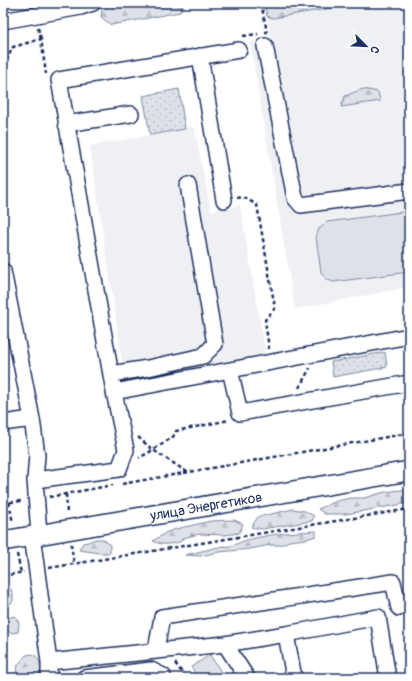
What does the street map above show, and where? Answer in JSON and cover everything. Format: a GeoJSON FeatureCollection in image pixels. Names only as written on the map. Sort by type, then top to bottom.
{"type":"FeatureCollection","features":[{"type":"Feature","properties":{"kind":"main road","name":"улица Энергетиков"},"geometry":{"type":"LineString","coordinates":[[3,540],[409,471]]}},
{"type":"Feature","properties":{"kind":"street"},"geometry":{"type":"LineString","coordinates":[[3,21],[81,7],[93,3]]}},
{"type":"Feature","properties":{"kind":"street"},"geometry":{"type":"LineString","coordinates":[[265,46],[295,198],[301,205],[409,191]]}},
{"type":"Feature","properties":{"kind":"street"},"geometry":{"type":"LineString","coordinates":[[34,480],[119,469],[126,450],[114,392],[59,80],[239,50]]}},
{"type":"Feature","properties":{"kind":"street"},"geometry":{"type":"LineString","coordinates":[[200,56],[224,200]]}},
{"type":"Feature","properties":{"kind":"street"},"geometry":{"type":"LineString","coordinates":[[66,124],[131,114]]}},
{"type":"Feature","properties":{"kind":"street"},"geometry":{"type":"LineString","coordinates":[[111,374],[148,368],[203,356],[215,344],[188,185]]}},
{"type":"Feature","properties":{"kind":"street"},"geometry":{"type":"LineString","coordinates":[[3,271],[32,419],[37,455],[34,480],[36,499],[37,570],[49,662],[49,678]]}},
{"type":"Feature","properties":{"kind":"street"},"geometry":{"type":"LineString","coordinates":[[114,392],[409,336]]}},
{"type":"Feature","properties":{"kind":"street"},"geometry":{"type":"LineString","coordinates":[[230,370],[240,413],[409,382]]}},
{"type":"Feature","properties":{"kind":"street"},"geometry":{"type":"LineString","coordinates":[[3,423],[32,419]]}},
{"type":"Feature","properties":{"kind":"street"},"geometry":{"type":"LineString","coordinates":[[156,650],[162,617],[393,582],[399,608]]}},
{"type":"Feature","properties":{"kind":"street"},"geometry":{"type":"LineString","coordinates":[[49,662],[225,644],[378,617],[388,678]]}},
{"type":"Feature","properties":{"kind":"street"},"geometry":{"type":"LineString","coordinates":[[286,634],[294,678]]}},
{"type":"Feature","properties":{"kind":"street"},"geometry":{"type":"LineString","coordinates":[[225,644],[247,678]]}},
{"type":"Feature","properties":{"kind":"street"},"geometry":{"type":"LineString","coordinates":[[84,678],[151,670],[163,676],[163,678]]}},
{"type":"Feature","properties":{"kind":"path"},"geometry":{"type":"LineString","coordinates":[[224,200],[243,197],[257,205],[275,308],[265,320],[271,362]]}},
{"type":"Feature","properties":{"kind":"path"},"geometry":{"type":"LineString","coordinates":[[291,404],[318,353]]}},
{"type":"Feature","properties":{"kind":"path"},"geometry":{"type":"LineString","coordinates":[[3,503],[36,499],[409,433]]}},
{"type":"Feature","properties":{"kind":"path"},"geometry":{"type":"LineString","coordinates":[[3,576],[409,509]]}},
{"type":"Feature","properties":{"kind":"shaded area"},"geometry":{"type":"Polygon","coordinates":[[[264,3],[409,3],[409,287],[295,309],[250,42],[271,37],[264,3]]]}},
{"type":"Feature","properties":{"kind":"shaded area"},"geometry":{"type":"Polygon","coordinates":[[[194,127],[211,211],[240,205],[266,357],[125,380],[90,146],[194,127]]]}},
{"type":"Feature","properties":{"kind":"green space"},"geometry":{"type":"Polygon","coordinates":[[[121,3],[184,3],[180,12],[111,25],[101,17],[102,7],[121,3]]]}},
{"type":"Feature","properties":{"kind":"green space"},"geometry":{"type":"Polygon","coordinates":[[[264,3],[362,3],[273,18],[267,16],[264,3]]]}},
{"type":"Feature","properties":{"kind":"green space"},"geometry":{"type":"Polygon","coordinates":[[[179,89],[185,129],[150,135],[143,96],[179,89]]]}},
{"type":"Feature","properties":{"kind":"green space"},"geometry":{"type":"Polygon","coordinates":[[[363,89],[378,92],[380,101],[341,107],[345,96],[363,89]]]}},
{"type":"Feature","properties":{"kind":"green space"},"geometry":{"type":"Polygon","coordinates":[[[409,211],[409,272],[333,282],[326,279],[321,272],[316,237],[319,229],[327,222],[409,211]]]}},
{"type":"Feature","properties":{"kind":"green space"},"geometry":{"type":"Polygon","coordinates":[[[385,352],[387,367],[333,377],[331,362],[385,352]]]}},
{"type":"Feature","properties":{"kind":"green space"},"geometry":{"type":"Polygon","coordinates":[[[409,489],[409,503],[346,514],[325,514],[318,509],[337,501],[350,498],[364,498],[385,492],[409,489]]]}},
{"type":"Feature","properties":{"kind":"green space"},"geometry":{"type":"Polygon","coordinates":[[[293,509],[305,511],[314,516],[312,521],[262,529],[251,527],[258,517],[293,509]]]}},
{"type":"Feature","properties":{"kind":"green space"},"geometry":{"type":"Polygon","coordinates":[[[234,520],[243,524],[239,533],[225,535],[199,534],[183,538],[180,542],[170,544],[160,544],[153,541],[167,532],[180,528],[211,521],[234,520]]]}},
{"type":"Feature","properties":{"kind":"green space"},"geometry":{"type":"Polygon","coordinates":[[[316,531],[316,536],[289,541],[281,545],[270,545],[250,549],[219,552],[201,556],[185,555],[223,546],[232,546],[247,540],[264,536],[316,531]]]}},
{"type":"Feature","properties":{"kind":"green space"},"geometry":{"type":"Polygon","coordinates":[[[96,539],[103,539],[110,545],[110,553],[79,550],[83,543],[96,539]]]}},
{"type":"Feature","properties":{"kind":"green space"},"geometry":{"type":"Polygon","coordinates":[[[9,587],[13,593],[13,601],[7,607],[3,606],[3,588],[9,587]]]}},
{"type":"Feature","properties":{"kind":"green space"},"geometry":{"type":"Polygon","coordinates":[[[15,616],[19,623],[18,632],[10,633],[3,627],[7,618],[15,616]]]}},
{"type":"Feature","properties":{"kind":"green space"},"geometry":{"type":"Polygon","coordinates":[[[34,654],[40,665],[39,678],[15,676],[18,665],[26,655],[34,654]]]}},
{"type":"Feature","properties":{"kind":"green space"},"geometry":{"type":"Polygon","coordinates":[[[210,655],[225,678],[199,678],[191,667],[210,655]]]}}]}
